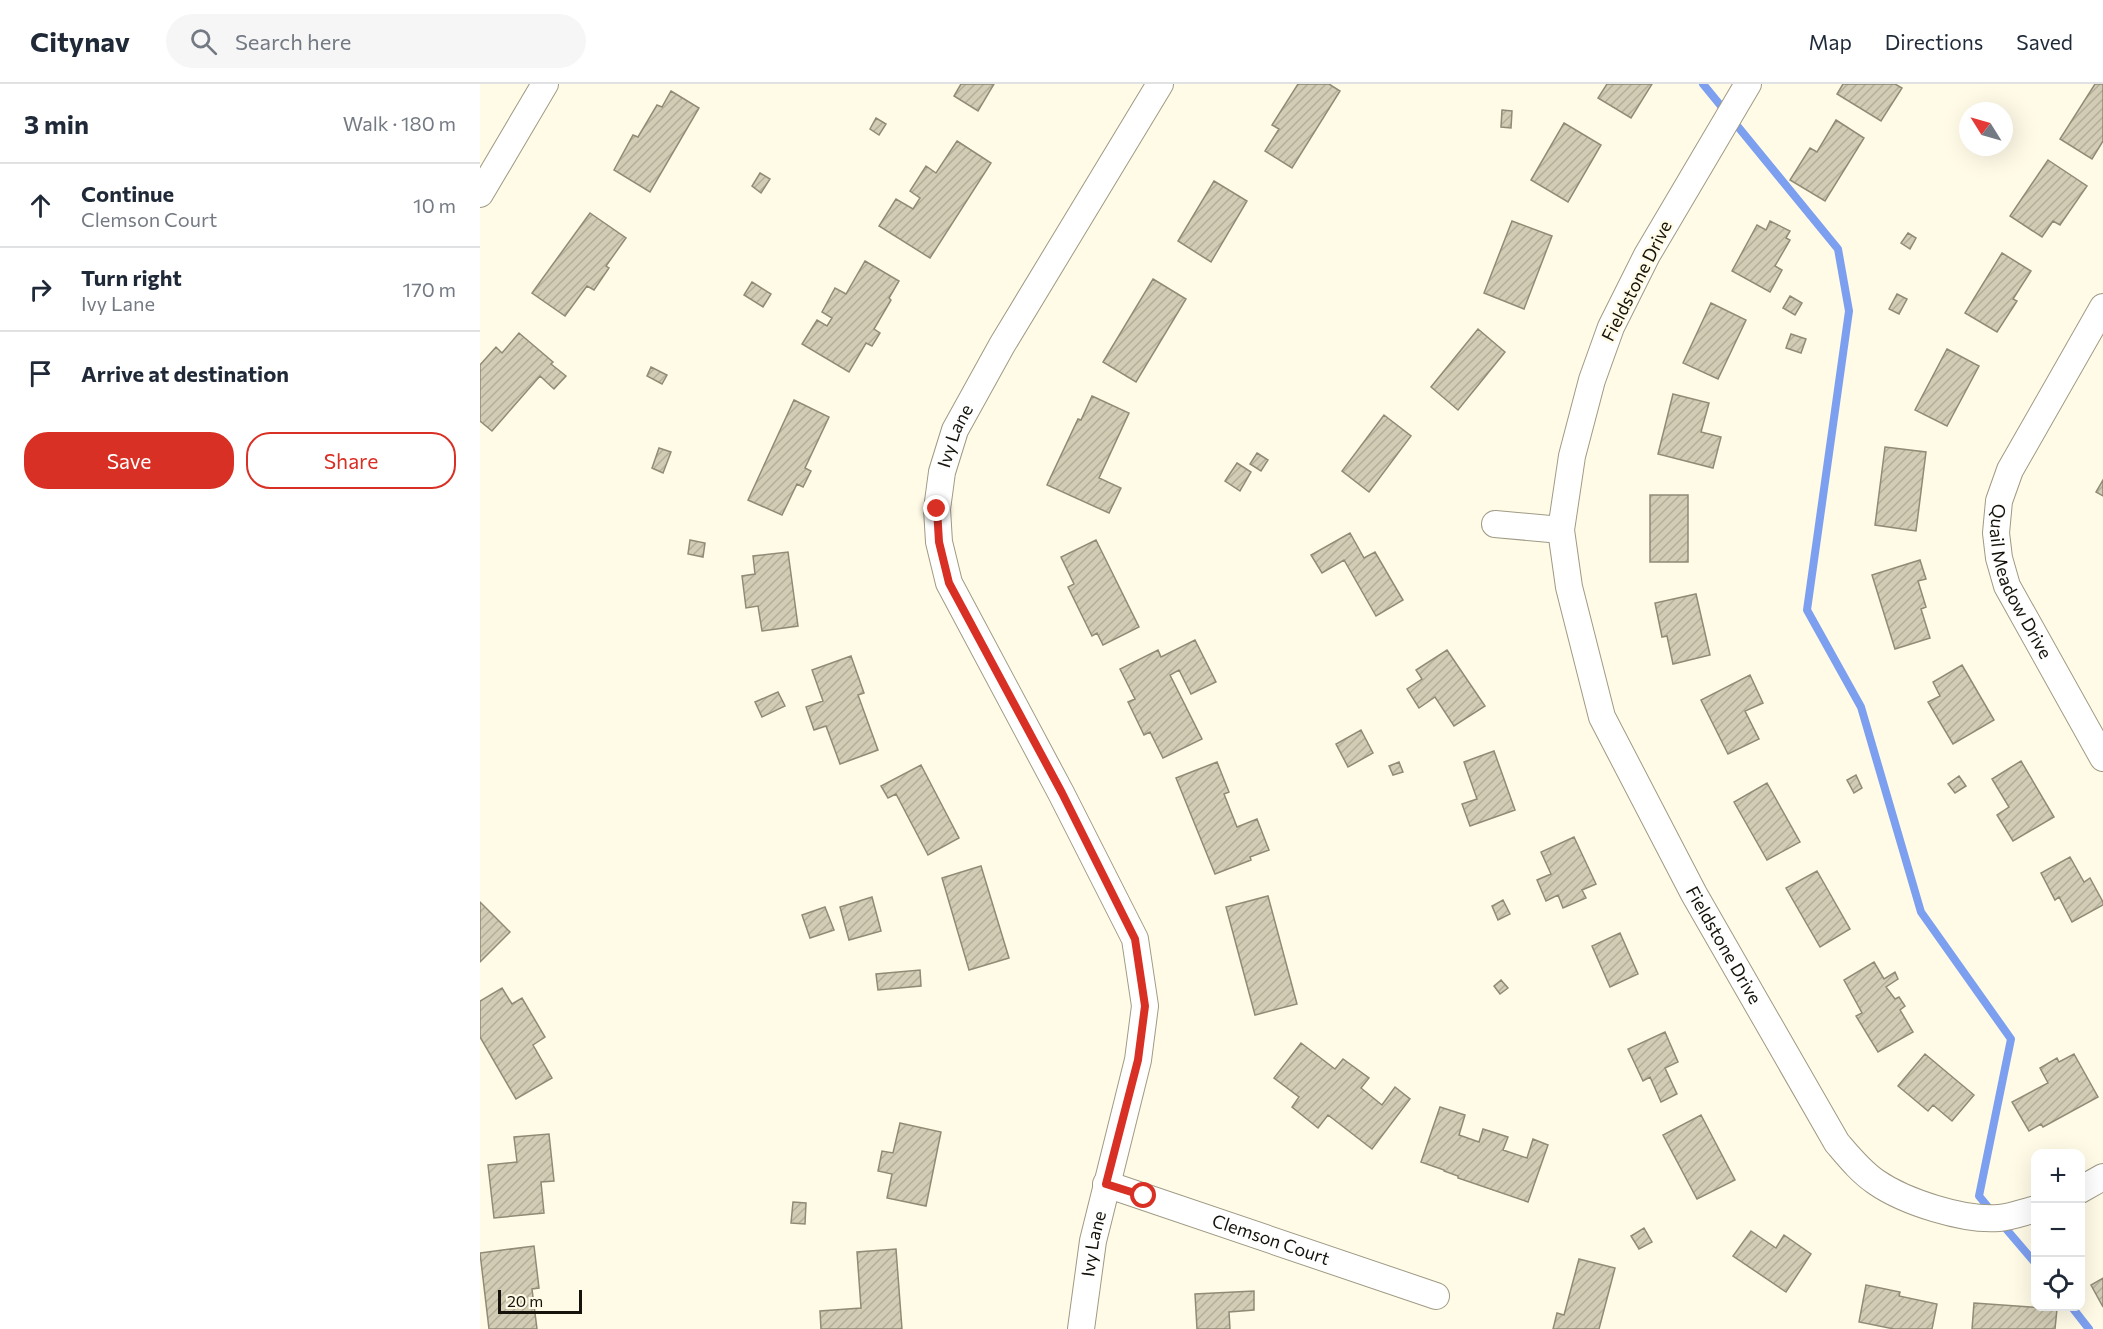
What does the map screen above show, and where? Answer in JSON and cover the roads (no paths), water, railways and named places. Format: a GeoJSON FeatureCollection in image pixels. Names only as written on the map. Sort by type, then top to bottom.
{"type":"FeatureCollection","features":[{"type":"Feature","properties":{"kind":"street"},"geometry":{"type":"LineString","coordinates":[[480,194],[545,84]]}},
{"type":"Feature","properties":{"kind":"street","name":"Ivy Lane"},"geometry":{"type":"LineString","coordinates":[[1081,1329],[1093,1241],[1138,1060],[1145,1006],[1135,939],[1062,793],[949,583],[939,542],[937,509],[942,472],[955,430],[1019,315],[1160,84]]}},
{"type":"Feature","properties":{"kind":"street","name":"Fieldstone Drive"},"geometry":{"type":"LineString","coordinates":[[1748,84],[1647,255],[1611,327],[1592,380],[1572,456],[1561,530],[1569,587],[1602,717],[1694,894],[1837,1143],[1855,1165],[1876,1183],[1904,1198],[1966,1217],[2000,1218],[2031,1210]]}},
{"type":"Feature","properties":{"kind":"street","name":"Quail Meadow Drive"},"geometry":{"type":"LineString","coordinates":[[2103,307],[2010,470],[2000,501],[1996,533],[1999,558],[2007,586],[2103,758]]}},
{"type":"Feature","properties":{"kind":"street"},"geometry":{"type":"LineString","coordinates":[[1495,524],[1561,530]]}},
{"type":"Feature","properties":{"kind":"street"},"geometry":{"type":"LineString","coordinates":[[2085,1187],[2103,1177]]}},
{"type":"Feature","properties":{"kind":"street","name":"Clemson Court"},"geometry":{"type":"LineString","coordinates":[[1106,1184],[1436,1296]]}},
{"type":"Feature","properties":{"kind":"waterway"},"geometry":{"type":"LineString","coordinates":[[1703,84],[1838,249],[1849,311],[1807,610],[1861,707],[1921,912],[2011,1039],[1979,1196],[1993,1213]]}},
{"type":"Feature","properties":{"kind":"waterway"},"geometry":{"type":"LineString","coordinates":[[2001,1223],[2031,1258]]}},
{"type":"Feature","properties":{"kind":"waterway"},"geometry":{"type":"LineString","coordinates":[[2075,1311],[2089,1329]]}}]}
